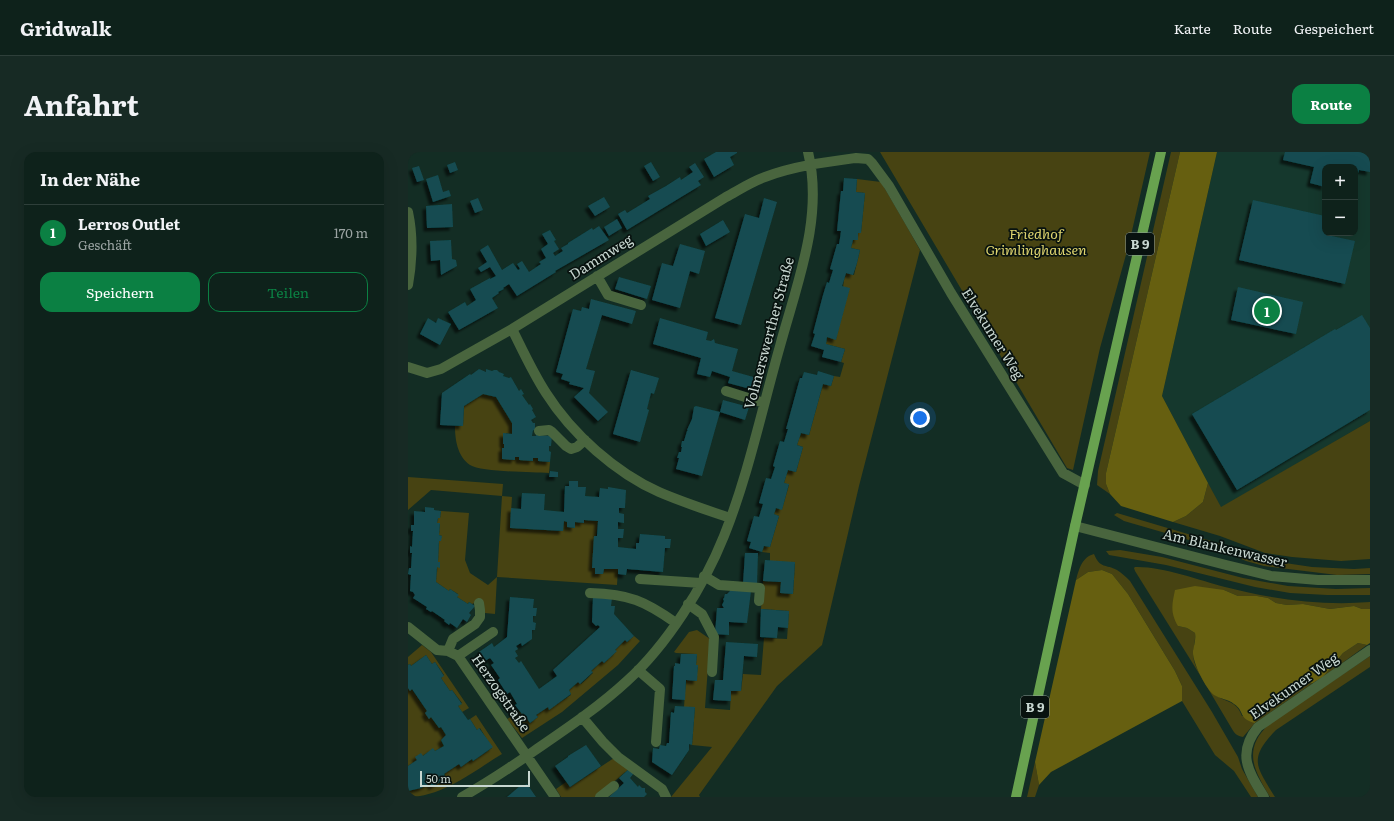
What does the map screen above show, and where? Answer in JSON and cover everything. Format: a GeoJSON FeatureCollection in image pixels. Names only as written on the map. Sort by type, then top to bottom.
{"type":"FeatureCollection","features":[{"type":"Feature","properties":{"kind":"main road","name":"B 9"},"geometry":{"type":"LineString","coordinates":[[1016,797],[1075,526],[1161,152]]}},
{"type":"Feature","properties":{"kind":"street","name":"Volmerswerther Straße"},"geometry":{"type":"LineString","coordinates":[[462,797],[527,756],[582,717],[628,681],[650,657],[676,624],[715,556],[730,518],[801,272],[811,224],[814,195],[811,164],[808,152]]}},
{"type":"Feature","properties":{"kind":"street","name":"Dammweg"},"geometry":{"type":"LineString","coordinates":[[408,367],[427,373],[436,371],[512,329],[750,184],[782,171],[811,164],[863,158],[868,159],[872,163],[890,186]]}},
{"type":"Feature","properties":{"kind":"street","name":"Elvekumer Weg"},"geometry":{"type":"LineString","coordinates":[[890,186],[951,293],[1063,473],[1085,485]]}},
{"type":"Feature","properties":{"kind":"street"},"geometry":{"type":"LineString","coordinates":[[408,212],[410,228],[408,285]]}},
{"type":"Feature","properties":{"kind":"street"},"geometry":{"type":"LineString","coordinates":[[597,276],[608,295],[641,305]]}},
{"type":"Feature","properties":{"kind":"street"},"geometry":{"type":"LineString","coordinates":[[512,329],[547,394],[557,408],[590,446],[642,483],[659,492],[730,518]]}},
{"type":"Feature","properties":{"kind":"street"},"geometry":{"type":"LineString","coordinates":[[726,391],[764,403]]}},
{"type":"Feature","properties":{"kind":"street"},"geometry":{"type":"LineString","coordinates":[[539,431],[549,430],[571,449],[577,447],[585,440]]}},
{"type":"Feature","properties":{"kind":"street","name":"Am Blankenwasser"},"geometry":{"type":"LineString","coordinates":[[1075,526],[1271,576],[1318,580],[1370,580]]}},
{"type":"Feature","properties":{"kind":"street"},"geometry":{"type":"LineString","coordinates":[[640,579],[702,580],[719,585],[760,588],[759,601]]}},
{"type":"Feature","properties":{"kind":"street"},"geometry":{"type":"LineString","coordinates":[[590,593],[610,594],[641,601],[659,611],[676,624]]}},
{"type":"Feature","properties":{"kind":"street"},"geometry":{"type":"LineString","coordinates":[[448,651],[453,639],[475,624],[480,617],[479,603]]}},
{"type":"Feature","properties":{"kind":"street"},"geometry":{"type":"LineString","coordinates":[[688,604],[702,614],[714,637],[712,672]]}},
{"type":"Feature","properties":{"kind":"street","name":"Herzogstraße"},"geometry":{"type":"LineString","coordinates":[[408,627],[437,650],[448,651],[458,656],[555,797]]}},
{"type":"Feature","properties":{"kind":"street"},"geometry":{"type":"LineString","coordinates":[[458,656],[493,632]]}},
{"type":"Feature","properties":{"kind":"street","name":"Elvekumer Weg"},"geometry":{"type":"LineString","coordinates":[[1264,797],[1250,773],[1246,762],[1246,752],[1251,735],[1258,727],[1370,650]]}},
{"type":"Feature","properties":{"kind":"street"},"geometry":{"type":"LineString","coordinates":[[638,670],[660,689],[656,742]]}},
{"type":"Feature","properties":{"kind":"street"},"geometry":{"type":"LineString","coordinates":[[582,717],[614,754],[662,789],[666,797]]}},
{"type":"Feature","properties":{"kind":"street"},"geometry":{"type":"LineString","coordinates":[[600,797],[614,786]]}},
{"type":"Feature","properties":{"kind":"shaded area"},"geometry":{"type":"Polygon","coordinates":[[[1180,152],[1217,152],[1162,396],[1208,483],[1203,502],[1186,516],[1173,522],[1121,506],[1110,494],[1106,484],[1106,473],[1180,152]]]}},
{"type":"Feature","properties":{"kind":"shaded area"},"geometry":{"type":"Polygon","coordinates":[[[1217,152],[1370,152],[1370,421],[1221,508],[1162,396],[1217,152]]]}},
{"type":"Feature","properties":{"kind":"shaded area"},"geometry":{"type":"Polygon","coordinates":[[[1102,570],[1112,574],[1128,594],[1175,671],[1182,686],[1182,701],[1051,772],[1039,785],[1035,762],[1076,580],[1088,572],[1102,570]]]}},
{"type":"Feature","properties":{"kind":"shaded area"},"geometry":{"type":"Polygon","coordinates":[[[1195,586],[1224,590],[1238,596],[1257,596],[1268,598],[1276,603],[1287,605],[1303,604],[1330,609],[1354,606],[1362,609],[1370,609],[1370,643],[1367,645],[1358,643],[1343,653],[1323,677],[1313,683],[1301,684],[1265,709],[1258,715],[1255,723],[1246,719],[1240,709],[1232,702],[1214,695],[1207,687],[1200,675],[1193,656],[1195,633],[1187,628],[1178,626],[1175,621],[1172,608],[1175,590],[1195,586]]]}},
{"type":"Feature","properties":{"kind":"green space","name":"Friedhof Grimlinghausen"},"geometry":{"type":"Polygon","coordinates":[[[880,152],[1150,152],[1129,244],[1100,348],[1073,470],[1067,468],[880,152]]]}},
{"type":"Feature","properties":{"kind":"green space"},"geometry":{"type":"Polygon","coordinates":[[[1171,152],[1180,152],[1106,473],[1106,484],[1110,494],[1097,485],[1098,471],[1171,152]]]}},
{"type":"Feature","properties":{"kind":"green space"},"geometry":{"type":"Polygon","coordinates":[[[857,179],[881,182],[920,250],[859,486],[822,645],[777,686],[699,795],[700,797],[671,797],[712,747],[692,745],[695,707],[684,707],[686,680],[696,681],[698,665],[696,665],[697,654],[674,652],[689,632],[697,630],[710,639],[705,708],[730,710],[731,691],[741,691],[743,674],[761,675],[764,638],[787,639],[789,611],[761,609],[763,581],[781,582],[780,593],[793,594],[795,563],[770,561],[770,553],[762,552],[764,546],[770,547],[779,516],[774,514],[776,508],[782,509],[789,485],[784,483],[788,470],[796,472],[803,447],[797,445],[801,433],[809,435],[823,384],[831,386],[834,376],[840,377],[844,363],[841,362],[845,349],[826,344],[827,337],[836,339],[844,280],[846,273],[854,275],[860,250],[851,248],[853,240],[858,240],[858,233],[861,232],[865,193],[856,192],[857,179]]]}},
{"type":"Feature","properties":{"kind":"green space"},"geometry":{"type":"Polygon","coordinates":[[[483,394],[496,397],[512,423],[512,434],[506,433],[504,448],[515,457],[538,458],[538,461],[550,462],[549,473],[485,469],[470,465],[462,457],[458,447],[455,426],[463,426],[464,406],[483,394]]]}},
{"type":"Feature","properties":{"kind":"green space"},"geometry":{"type":"Polygon","coordinates":[[[1370,421],[1370,559],[1341,561],[1265,553],[1220,536],[1173,522],[1186,516],[1203,502],[1208,483],[1221,507],[1370,421]]]}},
{"type":"Feature","properties":{"kind":"green space"},"geometry":{"type":"Polygon","coordinates":[[[408,477],[503,484],[502,496],[431,490],[408,510],[408,477]]]}},
{"type":"Feature","properties":{"kind":"green space"},"geometry":{"type":"Polygon","coordinates":[[[502,496],[512,497],[510,528],[563,531],[564,521],[567,522],[567,527],[575,528],[575,522],[584,523],[584,520],[598,521],[592,568],[595,568],[595,574],[603,574],[604,569],[618,569],[617,585],[497,577],[502,496]]]}},
{"type":"Feature","properties":{"kind":"green space"},"geometry":{"type":"Polygon","coordinates":[[[441,511],[469,513],[465,560],[470,573],[488,585],[497,577],[495,614],[485,613],[481,600],[472,604],[469,602],[468,604],[457,597],[458,594],[450,589],[449,591],[436,582],[437,567],[439,567],[440,562],[438,562],[439,541],[442,536],[439,535],[440,524],[437,523],[438,518],[440,518],[441,511]]]}},
{"type":"Feature","properties":{"kind":"green space"},"geometry":{"type":"Polygon","coordinates":[[[1117,513],[1225,545],[1259,559],[1312,567],[1354,569],[1370,568],[1370,574],[1337,575],[1264,566],[1186,539],[1124,521],[1114,515],[1117,513]]]}},
{"type":"Feature","properties":{"kind":"green space"},"geometry":{"type":"Polygon","coordinates":[[[1120,550],[1162,557],[1243,578],[1288,586],[1336,589],[1370,588],[1370,595],[1290,593],[1255,587],[1166,565],[1109,555],[1106,551],[1120,550]]]}},
{"type":"Feature","properties":{"kind":"green space"},"geometry":{"type":"Polygon","coordinates":[[[1094,554],[1096,559],[1101,564],[1117,570],[1130,581],[1212,712],[1238,757],[1242,769],[1258,797],[1251,797],[1234,771],[1215,755],[1182,701],[1182,686],[1175,671],[1128,594],[1112,574],[1102,570],[1088,572],[1076,580],[1084,561],[1094,554]]]}},
{"type":"Feature","properties":{"kind":"green space"},"geometry":{"type":"Polygon","coordinates":[[[1135,567],[1145,567],[1168,571],[1225,587],[1279,598],[1333,603],[1370,602],[1370,609],[1362,609],[1354,606],[1330,609],[1303,604],[1287,605],[1276,603],[1268,598],[1257,596],[1238,596],[1224,590],[1178,626],[1187,628],[1195,633],[1195,664],[1209,689],[1219,698],[1234,704],[1242,716],[1258,715],[1301,684],[1313,683],[1255,723],[1243,737],[1233,731],[1135,571],[1135,567]]]}},
{"type":"Feature","properties":{"kind":"green space"},"geometry":{"type":"Polygon","coordinates":[[[634,636],[640,641],[618,665],[562,712],[522,738],[507,719],[520,712],[522,714],[523,713],[530,723],[538,717],[536,715],[548,707],[549,709],[571,695],[569,690],[578,682],[581,684],[593,673],[591,671],[602,661],[604,663],[616,652],[615,650],[625,640],[627,642],[634,636]]]}},
{"type":"Feature","properties":{"kind":"green space"},"geometry":{"type":"Polygon","coordinates":[[[1358,643],[1367,645],[1323,677],[1343,653],[1358,643]]]}},
{"type":"Feature","properties":{"kind":"green space"},"geometry":{"type":"Polygon","coordinates":[[[422,645],[431,652],[469,708],[462,712],[458,706],[462,703],[452,690],[450,691],[441,678],[444,675],[435,662],[432,664],[426,655],[411,666],[410,664],[408,665],[408,657],[422,645]]]}},
{"type":"Feature","properties":{"kind":"green space"},"geometry":{"type":"Polygon","coordinates":[[[1370,656],[1370,667],[1276,730],[1261,748],[1258,756],[1258,763],[1263,778],[1275,797],[1270,797],[1259,778],[1253,760],[1253,751],[1261,733],[1269,724],[1370,656]]]}},
{"type":"Feature","properties":{"kind":"green space"},"geometry":{"type":"Polygon","coordinates":[[[408,684],[439,728],[441,727],[446,735],[441,740],[444,746],[435,751],[433,749],[408,766],[408,684]]]}},
{"type":"Feature","properties":{"kind":"green space"},"geometry":{"type":"Polygon","coordinates":[[[476,715],[502,754],[445,788],[421,796],[408,797],[408,791],[421,788],[430,783],[433,787],[446,778],[444,774],[459,764],[461,767],[492,748],[480,728],[477,730],[470,719],[476,715]]]}},
{"type":"Feature","properties":{"kind":"green space"},"geometry":{"type":"Polygon","coordinates":[[[614,758],[629,769],[596,797],[561,797],[556,789],[566,782],[570,787],[614,758]]]}},
{"type":"Feature","properties":{"kind":"green space"},"geometry":{"type":"Polygon","coordinates":[[[1035,762],[1039,785],[1035,797],[1027,797],[1035,762]]]}},
{"type":"Feature","properties":{"kind":"building"},"geometry":{"type":"Polygon","coordinates":[[[716,152],[737,153],[730,157],[734,165],[714,177],[704,159],[716,152]]]}},
{"type":"Feature","properties":{"kind":"building"},"geometry":{"type":"Polygon","coordinates":[[[1285,152],[1370,152],[1370,172],[1359,170],[1358,173],[1358,164],[1322,164],[1322,186],[1310,183],[1314,167],[1283,160],[1285,152]]]}},
{"type":"Feature","properties":{"kind":"building"},"geometry":{"type":"Polygon","coordinates":[[[455,162],[458,170],[450,173],[447,165],[455,162]]]}},
{"type":"Feature","properties":{"kind":"building"},"geometry":{"type":"Polygon","coordinates":[[[651,162],[660,177],[653,181],[644,166],[651,162]]]}},
{"type":"Feature","properties":{"kind":"building"},"geometry":{"type":"Polygon","coordinates":[[[695,163],[704,177],[698,181],[701,185],[627,230],[618,214],[625,210],[627,213],[650,199],[648,196],[680,177],[681,180],[693,172],[689,167],[695,163]]]}},
{"type":"Feature","properties":{"kind":"building"},"geometry":{"type":"Polygon","coordinates":[[[419,166],[424,180],[417,182],[412,168],[419,166]]]}},
{"type":"Feature","properties":{"kind":"building"},"geometry":{"type":"Polygon","coordinates":[[[438,175],[443,192],[449,190],[451,196],[433,202],[426,179],[438,175]]]}},
{"type":"Feature","properties":{"kind":"building"},"geometry":{"type":"Polygon","coordinates":[[[844,178],[857,179],[856,192],[865,193],[861,233],[858,233],[858,240],[853,240],[851,248],[860,250],[857,263],[853,275],[846,273],[842,286],[850,288],[836,340],[827,337],[826,344],[845,349],[841,362],[822,357],[824,350],[811,346],[823,295],[833,270],[830,269],[837,244],[839,244],[841,231],[837,231],[841,191],[843,191],[844,178]]]}},
{"type":"Feature","properties":{"kind":"building"},"geometry":{"type":"Polygon","coordinates":[[[604,197],[610,207],[595,216],[588,206],[604,197]]]}},
{"type":"Feature","properties":{"kind":"building"},"geometry":{"type":"Polygon","coordinates":[[[478,198],[483,210],[475,213],[470,201],[478,198]]]}},
{"type":"Feature","properties":{"kind":"building"},"geometry":{"type":"Polygon","coordinates":[[[764,198],[777,202],[741,325],[715,318],[745,214],[759,218],[764,198]]]}},
{"type":"Feature","properties":{"kind":"building"},"geometry":{"type":"Polygon","coordinates":[[[1253,200],[1322,215],[1322,236],[1332,236],[1355,241],[1345,284],[1239,260],[1253,200]]]}},
{"type":"Feature","properties":{"kind":"building"},"geometry":{"type":"Polygon","coordinates":[[[452,204],[453,227],[427,228],[426,206],[452,204]]]}},
{"type":"Feature","properties":{"kind":"building"},"geometry":{"type":"Polygon","coordinates":[[[617,219],[622,228],[609,236],[604,227],[617,219]]]}},
{"type":"Feature","properties":{"kind":"building"},"geometry":{"type":"Polygon","coordinates":[[[723,220],[730,232],[706,246],[700,234],[723,220]]]}},
{"type":"Feature","properties":{"kind":"building"},"geometry":{"type":"Polygon","coordinates":[[[599,226],[609,240],[555,271],[556,272],[517,296],[509,284],[492,298],[498,308],[459,330],[448,312],[465,302],[467,306],[476,300],[470,289],[496,276],[490,267],[481,272],[478,268],[487,262],[480,250],[488,245],[502,270],[513,263],[518,270],[520,269],[517,264],[522,261],[529,272],[541,264],[539,262],[546,258],[541,249],[548,244],[542,234],[550,230],[556,240],[554,241],[559,249],[553,253],[555,256],[563,251],[561,248],[568,243],[592,228],[593,230],[599,226]]]}},
{"type":"Feature","properties":{"kind":"building"},"geometry":{"type":"Polygon","coordinates":[[[451,240],[452,259],[456,260],[457,266],[441,275],[440,260],[431,261],[430,241],[451,240]]]}},
{"type":"Feature","properties":{"kind":"building"},"geometry":{"type":"Polygon","coordinates":[[[680,244],[705,251],[699,274],[690,271],[680,308],[652,300],[662,263],[673,266],[680,244]]]}},
{"type":"Feature","properties":{"kind":"building"},"geometry":{"type":"Polygon","coordinates":[[[619,277],[651,286],[647,299],[615,289],[619,277]]]}},
{"type":"Feature","properties":{"kind":"building"},"geometry":{"type":"Polygon","coordinates":[[[1238,287],[1303,302],[1296,334],[1231,320],[1238,287]]]}},
{"type":"Feature","properties":{"kind":"building"},"geometry":{"type":"Polygon","coordinates":[[[591,299],[636,311],[632,324],[602,315],[586,369],[595,371],[589,393],[608,412],[598,421],[574,397],[584,388],[569,384],[570,382],[561,379],[563,374],[556,372],[573,309],[581,311],[582,307],[589,309],[591,299]]]}},
{"type":"Feature","properties":{"kind":"building"},"geometry":{"type":"Polygon","coordinates":[[[1362,315],[1370,328],[1370,410],[1237,490],[1192,414],[1335,329],[1336,330],[1362,315]]]}},
{"type":"Feature","properties":{"kind":"building"},"geometry":{"type":"Polygon","coordinates":[[[428,318],[436,323],[438,318],[451,324],[440,345],[420,334],[428,318]]]}},
{"type":"Feature","properties":{"kind":"building"},"geometry":{"type":"Polygon","coordinates":[[[660,318],[708,332],[706,340],[711,341],[714,339],[715,343],[738,349],[732,371],[757,378],[754,390],[728,383],[730,377],[712,371],[710,377],[697,374],[701,358],[653,344],[660,318]]]}},
{"type":"Feature","properties":{"kind":"building"},"geometry":{"type":"Polygon","coordinates":[[[479,369],[486,372],[486,369],[492,371],[497,370],[504,374],[503,376],[509,378],[511,377],[519,391],[521,389],[524,394],[522,395],[529,405],[530,404],[536,417],[531,420],[535,423],[535,431],[533,430],[532,436],[552,436],[551,446],[549,446],[549,451],[551,452],[550,462],[538,461],[538,458],[533,458],[533,461],[519,460],[519,457],[515,457],[515,460],[502,459],[502,448],[504,448],[503,433],[512,434],[512,423],[496,397],[483,394],[464,406],[463,426],[440,425],[442,393],[479,369]]]}},
{"type":"Feature","properties":{"kind":"building"},"geometry":{"type":"Polygon","coordinates":[[[631,370],[659,378],[654,394],[651,393],[647,409],[649,410],[640,442],[613,434],[631,370]]]}},
{"type":"Feature","properties":{"kind":"building"},"geometry":{"type":"Polygon","coordinates":[[[818,371],[834,376],[831,386],[823,384],[809,435],[801,433],[797,445],[803,447],[796,472],[788,470],[784,483],[789,484],[782,510],[776,508],[774,514],[779,516],[770,547],[764,546],[762,552],[749,548],[751,542],[747,541],[754,516],[759,517],[763,504],[759,503],[766,478],[771,479],[780,441],[784,442],[788,429],[786,429],[800,378],[802,378],[804,372],[817,375],[818,371]]]}},
{"type":"Feature","properties":{"kind":"building"},"geometry":{"type":"Polygon","coordinates":[[[723,400],[749,407],[745,420],[720,412],[723,400]]]}},
{"type":"Feature","properties":{"kind":"building"},"geometry":{"type":"Polygon","coordinates":[[[696,406],[720,412],[702,476],[676,469],[679,458],[677,458],[679,452],[681,452],[682,441],[684,441],[688,431],[687,430],[692,419],[694,407],[696,406]]]}},
{"type":"Feature","properties":{"kind":"building"},"geometry":{"type":"Polygon","coordinates":[[[550,471],[558,472],[558,477],[549,477],[550,471]]]}},
{"type":"Feature","properties":{"kind":"building"},"geometry":{"type":"Polygon","coordinates":[[[569,481],[578,481],[578,487],[586,487],[585,496],[599,497],[600,488],[608,489],[608,487],[626,490],[625,508],[619,508],[619,513],[624,514],[624,523],[618,522],[618,529],[624,529],[623,538],[618,538],[618,547],[636,549],[636,543],[639,543],[640,534],[665,536],[665,539],[671,539],[670,548],[665,548],[663,572],[627,569],[626,575],[618,574],[618,569],[604,569],[603,574],[595,574],[595,568],[592,568],[594,536],[597,536],[598,521],[584,520],[584,523],[575,522],[575,528],[567,527],[567,522],[564,521],[563,531],[510,528],[511,508],[521,509],[522,493],[545,494],[544,510],[564,512],[565,486],[569,486],[569,481]]]}},
{"type":"Feature","properties":{"kind":"building"},"geometry":{"type":"Polygon","coordinates":[[[425,507],[434,508],[434,510],[441,511],[440,518],[438,518],[437,523],[440,523],[439,535],[442,536],[441,541],[439,541],[438,562],[440,562],[440,568],[437,567],[436,582],[449,591],[450,589],[459,595],[457,597],[468,604],[469,602],[475,606],[469,613],[471,615],[467,622],[463,619],[457,628],[450,623],[449,625],[444,621],[445,620],[432,611],[431,612],[426,609],[427,607],[413,598],[415,595],[410,591],[411,575],[408,574],[409,568],[411,568],[412,553],[410,553],[413,531],[411,531],[411,525],[414,525],[414,511],[425,512],[425,507]]]}},
{"type":"Feature","properties":{"kind":"building"},"geometry":{"type":"Polygon","coordinates":[[[745,553],[758,553],[757,584],[743,584],[745,553]]]}},
{"type":"Feature","properties":{"kind":"building"},"geometry":{"type":"Polygon","coordinates":[[[765,560],[795,562],[793,594],[780,593],[781,582],[763,581],[765,560]]]}},
{"type":"Feature","properties":{"kind":"building"},"geometry":{"type":"Polygon","coordinates":[[[730,589],[751,591],[747,623],[729,622],[729,635],[715,634],[717,608],[724,608],[722,605],[724,601],[723,599],[725,594],[730,591],[730,589]]]}},
{"type":"Feature","properties":{"kind":"building"},"geometry":{"type":"Polygon","coordinates":[[[510,597],[534,599],[533,608],[537,608],[536,616],[533,616],[533,622],[536,623],[535,630],[532,630],[532,639],[522,646],[521,643],[516,646],[518,649],[515,651],[518,656],[515,658],[519,663],[521,661],[539,689],[557,676],[553,670],[600,627],[598,625],[596,626],[592,622],[593,597],[612,598],[611,606],[615,606],[614,614],[634,636],[627,642],[625,640],[615,650],[617,651],[604,663],[602,661],[580,684],[578,682],[569,690],[571,694],[549,710],[548,707],[536,715],[538,717],[530,723],[515,705],[517,704],[510,692],[507,694],[498,680],[500,678],[491,665],[494,663],[490,658],[485,661],[479,652],[492,643],[494,647],[507,637],[510,597]]]}},
{"type":"Feature","properties":{"kind":"building"},"geometry":{"type":"Polygon","coordinates":[[[761,609],[789,611],[788,628],[778,627],[777,638],[760,637],[761,609]]]}},
{"type":"Feature","properties":{"kind":"building"},"geometry":{"type":"Polygon","coordinates":[[[726,642],[758,644],[757,657],[744,656],[741,691],[731,691],[731,701],[713,700],[715,680],[723,680],[726,642]]]}},
{"type":"Feature","properties":{"kind":"building"},"geometry":{"type":"Polygon","coordinates":[[[681,654],[697,654],[696,665],[698,665],[697,681],[686,680],[685,700],[672,699],[674,666],[675,663],[680,664],[681,654]]]}},
{"type":"Feature","properties":{"kind":"building"},"geometry":{"type":"Polygon","coordinates":[[[426,655],[432,664],[435,662],[444,676],[441,678],[462,704],[458,706],[468,720],[470,719],[477,730],[479,728],[493,747],[473,761],[472,759],[461,767],[459,764],[444,774],[446,778],[432,787],[430,783],[421,788],[408,791],[408,766],[417,760],[415,757],[421,753],[423,756],[433,748],[435,751],[444,746],[441,740],[446,735],[441,727],[439,728],[431,717],[429,719],[425,713],[427,711],[412,689],[410,691],[408,688],[408,665],[410,664],[411,666],[426,655]]]}},
{"type":"Feature","properties":{"kind":"building"},"geometry":{"type":"Polygon","coordinates":[[[675,706],[695,707],[692,745],[689,744],[689,750],[672,775],[652,762],[653,748],[659,749],[660,745],[666,746],[667,743],[669,743],[671,712],[674,713],[675,706]]]}},
{"type":"Feature","properties":{"kind":"building"},"geometry":{"type":"Polygon","coordinates":[[[586,745],[601,766],[570,787],[555,766],[586,745]]]}},
{"type":"Feature","properties":{"kind":"building"},"geometry":{"type":"Polygon","coordinates":[[[629,769],[634,773],[630,778],[638,787],[639,785],[642,788],[645,788],[645,792],[647,794],[644,797],[609,797],[624,783],[619,778],[629,769]]]}},
{"type":"Feature","properties":{"kind":"building"},"geometry":{"type":"Polygon","coordinates":[[[527,784],[536,797],[507,797],[520,786],[521,787],[527,784]]]}},
{"type":"Feature","properties":{"kind":"place","name":"Lerros Outlet"},"geometry":{"type":"Point","coordinates":[1267,311]}}]}
